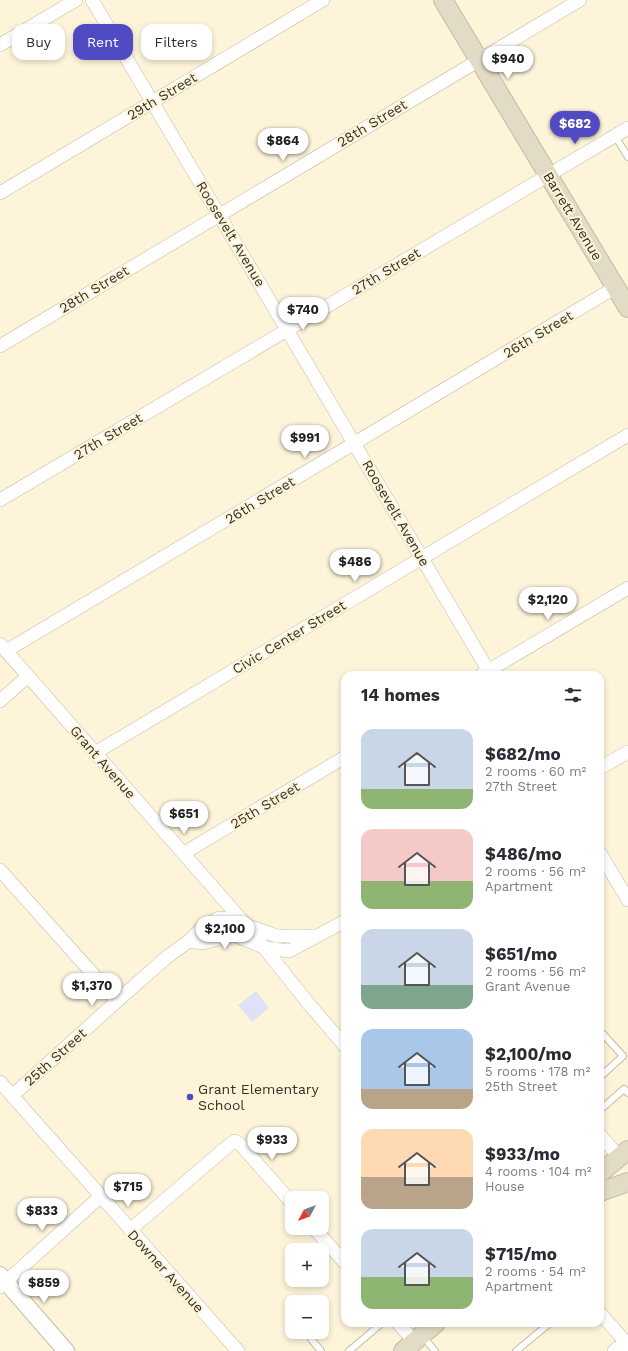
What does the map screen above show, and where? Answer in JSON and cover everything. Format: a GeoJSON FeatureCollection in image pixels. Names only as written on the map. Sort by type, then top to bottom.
{"type":"FeatureCollection","features":[{"type":"Feature","properties":{"kind":"main road","name":"Barrett Avenue"},"geometry":{"type":"LineString","coordinates":[[443,0],[628,308]]}},
{"type":"Feature","properties":{"kind":"main road"},"geometry":{"type":"LineString","coordinates":[[604,1170],[623,1153]]}},
{"type":"Feature","properties":{"kind":"main road"},"geometry":{"type":"LineString","coordinates":[[604,1191],[628,1182]]}},
{"type":"Feature","properties":{"kind":"main road"},"geometry":{"type":"LineString","coordinates":[[413,1343],[431,1327]]}},
{"type":"Feature","properties":{"kind":"street"},"geometry":{"type":"LineString","coordinates":[[0,45],[76,0]]}},
{"type":"Feature","properties":{"kind":"street","name":"Roosevelt Avenue"},"geometry":{"type":"LineString","coordinates":[[92,0],[356,443],[485,671]]}},
{"type":"Feature","properties":{"kind":"street","name":"29th Street"},"geometry":{"type":"LineString","coordinates":[[0,193],[323,0]]}},
{"type":"Feature","properties":{"kind":"street","name":"28th Street"},"geometry":{"type":"LineString","coordinates":[[0,346],[580,0]]}},
{"type":"Feature","properties":{"kind":"street","name":"27th Street"},"geometry":{"type":"LineString","coordinates":[[0,500],[628,128]]}},
{"type":"Feature","properties":{"kind":"street","name":"26th Street"},"geometry":{"type":"LineString","coordinates":[[3,648],[356,443],[616,287]]}},
{"type":"Feature","properties":{"kind":"street","name":"Civic Center Street"},"geometry":{"type":"LineString","coordinates":[[95,753],[628,435]]}},
{"type":"Feature","properties":{"kind":"street"},"geometry":{"type":"LineString","coordinates":[[492,671],[628,588]]}},
{"type":"Feature","properties":{"kind":"street","name":"Grant Avenue"},"geometry":{"type":"LineString","coordinates":[[3,648],[266,948],[308,1003],[341,1041]]}},
{"type":"Feature","properties":{"kind":"street"},"geometry":{"type":"LineString","coordinates":[[0,701],[28,676]]}},
{"type":"Feature","properties":{"kind":"street"},"geometry":{"type":"LineString","coordinates":[[604,766],[628,752]]}},
{"type":"Feature","properties":{"kind":"street","name":"25th Street"},"geometry":{"type":"LineString","coordinates":[[184,853],[341,759]]}},
{"type":"Feature","properties":{"kind":"street"},"geometry":{"type":"LineString","coordinates":[[604,860],[628,900]]}},
{"type":"Feature","properties":{"kind":"street"},"geometry":{"type":"LineString","coordinates":[[0,870],[117,1001]]}},
{"type":"Feature","properties":{"kind":"street","name":"25th Street"},"geometry":{"type":"LineString","coordinates":[[12,1096],[117,1001],[167,957],[189,941],[204,926],[219,918],[246,925]]}},
{"type":"Feature","properties":{"kind":"street"},"geometry":{"type":"LineString","coordinates":[[189,941],[203,943],[234,935],[266,948],[289,950],[304,944],[315,936],[341,923]]}},
{"type":"Feature","properties":{"kind":"street"},"geometry":{"type":"LineString","coordinates":[[246,925],[276,936],[315,936]]}},
{"type":"Feature","properties":{"kind":"street","name":"Downer Avenue"},"geometry":{"type":"LineString","coordinates":[[0,1082],[238,1351]]}},
{"type":"Feature","properties":{"kind":"street"},"geometry":{"type":"LineString","coordinates":[[604,1138],[623,1153]]}},
{"type":"Feature","properties":{"kind":"street"},"geometry":{"type":"LineString","coordinates":[[130,1230],[235,1141],[241,1145],[285,1194]]}},
{"type":"Feature","properties":{"kind":"street"},"geometry":{"type":"LineString","coordinates":[[66,1351],[2,1282],[100,1196]]}},
{"type":"Feature","properties":{"kind":"street"},"geometry":{"type":"LineString","coordinates":[[320,1235],[341,1258]]}},
{"type":"Feature","properties":{"kind":"street"},"geometry":{"type":"LineString","coordinates":[[604,1317],[627,1343],[614,1351]]}},
{"type":"Feature","properties":{"kind":"street"},"geometry":{"type":"LineString","coordinates":[[401,1327],[413,1343]]}},
{"type":"Feature","properties":{"kind":"lane"},"geometry":{"type":"LineString","coordinates":[[615,136],[628,157]]}},
{"type":"Feature","properties":{"kind":"lane"},"geometry":{"type":"LineString","coordinates":[[604,1035],[623,1056],[604,1073]]}},
{"type":"Feature","properties":{"kind":"lane"},"geometry":{"type":"LineString","coordinates":[[604,1106],[624,1089],[628,1093]]}},
{"type":"Feature","properties":{"kind":"lane"},"geometry":{"type":"LineString","coordinates":[[349,1351],[377,1327]]}},
{"type":"Feature","properties":{"kind":"lane"},"geometry":{"type":"LineString","coordinates":[[516,1351],[545,1327]]}},
{"type":"Feature","properties":{"kind":"lane"},"geometry":{"type":"LineString","coordinates":[[311,1339],[321,1351]]}},
{"type":"Feature","properties":{"kind":"lane"},"geometry":{"type":"LineString","coordinates":[[413,1343],[435,1351]]}},
{"type":"Feature","properties":{"kind":"shaded area"},"geometry":{"type":"Polygon","coordinates":[[[256,991],[269,1008],[252,1022],[238,1005],[256,991]]]}},
{"type":"Feature","properties":{"kind":"place","name":"Grant Elementary School"},"geometry":{"type":"Point","coordinates":[190,1097]}}]}
